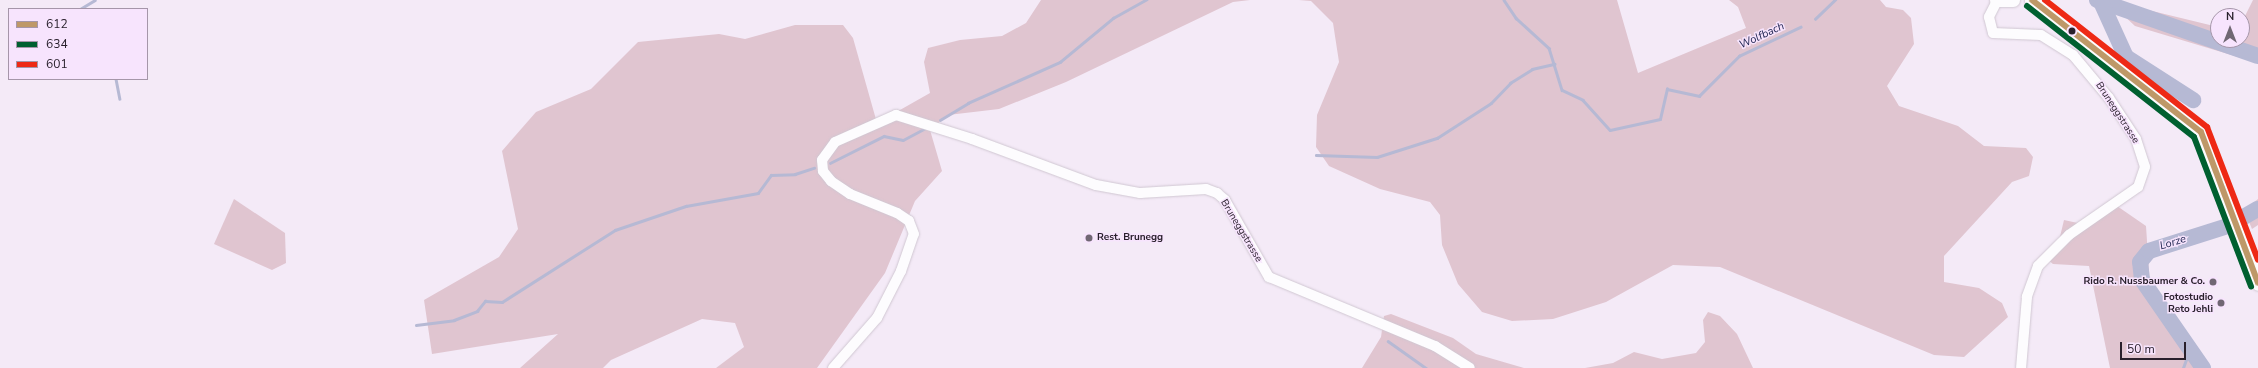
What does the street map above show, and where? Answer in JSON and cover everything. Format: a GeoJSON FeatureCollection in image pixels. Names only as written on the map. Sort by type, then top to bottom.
{"type":"FeatureCollection","features":[{"type":"Feature","properties":{"kind":"main road"},"geometry":{"type":"LineString","coordinates":[[2032,0],[2200,132],[2233,213],[2258,283]]}},
{"type":"Feature","properties":{"kind":"street"},"geometry":{"type":"LineString","coordinates":[[1997,0],[2013,0]]}},
{"type":"Feature","properties":{"kind":"street","name":"Bruneggstrasse"},"geometry":{"type":"LineString","coordinates":[[1997,0],[1989,17],[1993,33],[2041,35],[2073,55],[2109,98],[2136,139],[2145,167],[2138,187],[2069,235],[2038,266],[2027,297],[2021,368]]}},
{"type":"Feature","properties":{"kind":"street","name":"Bruneggstrasse"},"geometry":{"type":"LineString","coordinates":[[834,368],[877,318],[901,271],[914,234],[908,221],[897,213],[850,194],[831,181],[823,171],[822,160],[825,151],[846,136],[883,119],[905,115],[1096,185],[1140,193],[1206,189],[1217,193],[1225,200],[1269,277],[1435,346],[1470,368]]}},
{"type":"Feature","properties":{"kind":"shaded area"},"geometry":{"type":"Polygon","coordinates":[[[1041,0],[1250,0],[1233,2],[1066,82],[999,109],[948,115],[930,130],[942,171],[915,201],[885,273],[817,368],[716,368],[744,347],[735,323],[702,319],[611,360],[603,368],[520,368],[558,334],[432,354],[424,300],[499,257],[518,229],[502,151],[536,112],[591,89],[638,42],[719,34],[745,39],[795,25],[843,25],[853,38],[877,123],[930,93],[924,62],[928,48],[960,40],[1002,36],[1026,23],[1041,0]]]}},
{"type":"Feature","properties":{"kind":"shaded area"},"geometry":{"type":"Polygon","coordinates":[[[1299,0],[1617,0],[1638,73],[1746,28],[1738,7],[1729,0],[1880,0],[1886,7],[1903,10],[1911,18],[1914,44],[1887,86],[1899,106],[1958,126],[1984,146],[2026,148],[2033,157],[2029,176],[2012,182],[1944,256],[1944,282],[1979,288],[2002,303],[2008,317],[1964,357],[1934,355],[1720,267],[1673,265],[1606,302],[1553,319],[1512,321],[1482,312],[1458,284],[1442,245],[1440,215],[1430,202],[1380,189],[1329,166],[1316,147],[1317,115],[1339,62],[1333,23],[1311,1],[1299,0]]]}},
{"type":"Feature","properties":{"kind":"shaded area"},"geometry":{"type":"Polygon","coordinates":[[[2107,0],[2210,25],[2210,48],[2250,48],[2249,8],[2253,0],[2258,0],[2258,63],[2135,26],[2107,0]]]}},
{"type":"Feature","properties":{"kind":"shaded area"},"geometry":{"type":"Polygon","coordinates":[[[234,199],[285,233],[286,263],[272,270],[214,244],[234,199]]]}},
{"type":"Feature","properties":{"kind":"shaded area"},"geometry":{"type":"Polygon","coordinates":[[[2258,199],[2258,225],[2252,229],[2244,210],[2258,199]]]}},
{"type":"Feature","properties":{"kind":"shaded area"},"geometry":{"type":"Polygon","coordinates":[[[2117,206],[2146,226],[2150,286],[2199,368],[2110,368],[2089,266],[2053,264],[2047,259],[2058,245],[2064,220],[2087,225],[2117,206]]]}},
{"type":"Feature","properties":{"kind":"shaded area"},"geometry":{"type":"Polygon","coordinates":[[[1708,312],[1720,316],[1737,334],[1753,368],[1585,368],[1613,363],[1634,352],[1662,359],[1696,353],[1705,342],[1703,320],[1708,312]]]}},
{"type":"Feature","properties":{"kind":"shaded area"},"geometry":{"type":"Polygon","coordinates":[[[1391,314],[1453,338],[1476,354],[1524,368],[1362,368],[1381,337],[1384,316],[1391,314]]]}},
{"type":"Feature","properties":{"kind":"waterway"},"geometry":{"type":"LineString","coordinates":[[82,8],[95,0]]}},
{"type":"Feature","properties":{"kind":"waterway"},"geometry":{"type":"LineString","coordinates":[[940,120],[968,103],[1060,62],[1113,18],[1146,0]]}},
{"type":"Feature","properties":{"kind":"waterway","name":"Wolfbach"},"geometry":{"type":"LineString","coordinates":[[1504,0],[1516,18],[1549,48],[1562,90],[1583,100],[1610,130],[1660,119],[1667,89],[1699,96],[1739,56],[1800,27]]}},
{"type":"Feature","properties":{"kind":"waterway","name":"Wolfbach"},"geometry":{"type":"LineString","coordinates":[[1815,19],[1835,0]]}},
{"type":"Feature","properties":{"kind":"waterway","name":"Lorze"},"geometry":{"type":"LineString","coordinates":[[2097,0],[2258,56]]}},
{"type":"Feature","properties":{"kind":"waterway"},"geometry":{"type":"LineString","coordinates":[[2101,2],[2126,57],[2193,100]]}},
{"type":"Feature","properties":{"kind":"waterway"},"geometry":{"type":"LineString","coordinates":[[1316,155],[1377,157],[1437,138],[1491,103],[1510,83],[1532,69],[1554,64]]}},
{"type":"Feature","properties":{"kind":"waterway"},"geometry":{"type":"LineString","coordinates":[[116,80],[120,99]]}},
{"type":"Feature","properties":{"kind":"waterway"},"geometry":{"type":"LineString","coordinates":[[830,163],[884,136],[903,140],[924,129]]}},
{"type":"Feature","properties":{"kind":"waterway"},"geometry":{"type":"LineString","coordinates":[[416,325],[454,320],[477,311],[485,301],[502,302],[615,230],[686,206],[758,193],[771,175],[795,174],[814,168]]}},
{"type":"Feature","properties":{"kind":"waterway","name":"Lorze"},"geometry":{"type":"LineString","coordinates":[[2203,368],[2142,280],[2140,262],[2149,251],[2228,226],[2258,209]]}},
{"type":"Feature","properties":{"kind":"waterway"},"geometry":{"type":"LineString","coordinates":[[1388,341],[1426,368]]}},
{"type":"Feature","properties":{"kind":"waterway"},"geometry":{"type":"LineString","coordinates":[[2183,368],[2190,349]]}},
{"type":"Feature","properties":{"kind":"transit line","name":"612"},"geometry":{"type":"LineString","coordinates":[[2032,0],[2201,132],[2258,283]]}},
{"type":"Feature","properties":{"kind":"transit line","name":"601"},"geometry":{"type":"LineString","coordinates":[[2045,0],[2207,127],[2258,260]]}},
{"type":"Feature","properties":{"kind":"transit line","name":"634"},"geometry":{"type":"LineString","coordinates":[[2027,6],[2194,137],[2251,286]]}},
{"type":"Feature","properties":{"kind":"place","name":"Rest. Brunegg"},"geometry":{"type":"Point","coordinates":[1089,238]}},
{"type":"Feature","properties":{"kind":"place","name":"Rido R. Nussbaumer & Co."},"geometry":{"type":"Point","coordinates":[2213,282]}},
{"type":"Feature","properties":{"kind":"place","name":"Fotostudio Reto Jehli"},"geometry":{"type":"Point","coordinates":[2221,303]}}]}
